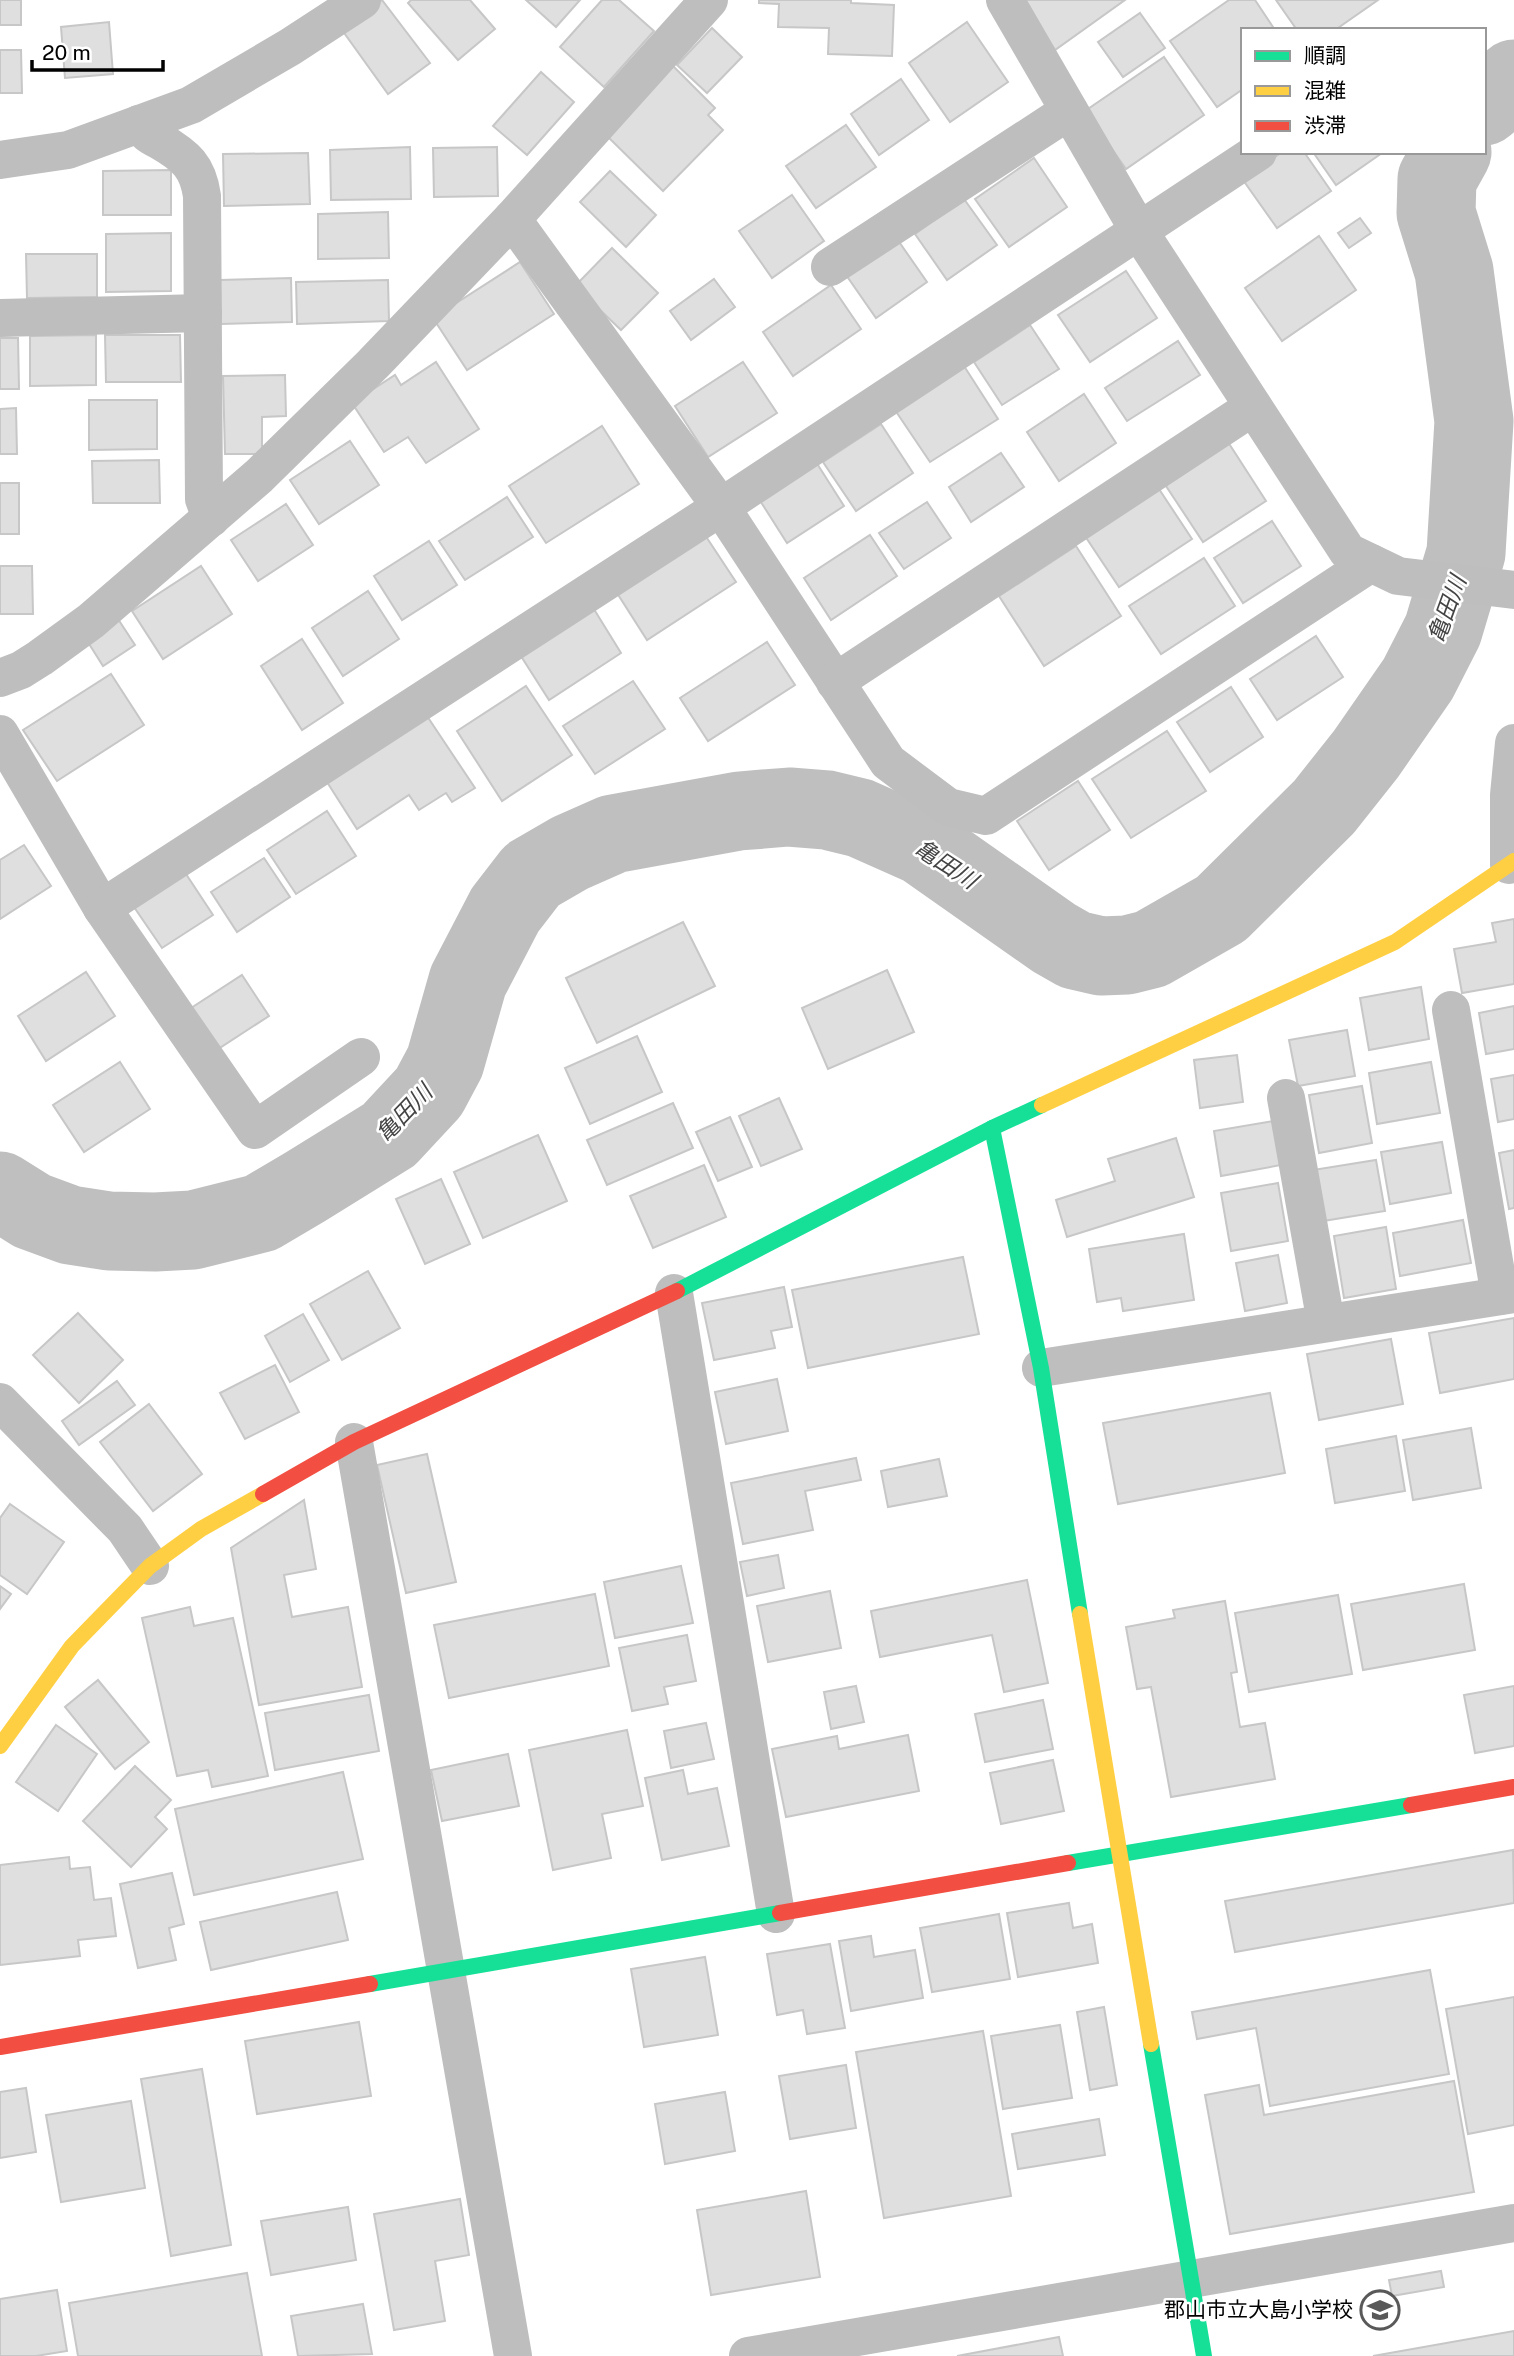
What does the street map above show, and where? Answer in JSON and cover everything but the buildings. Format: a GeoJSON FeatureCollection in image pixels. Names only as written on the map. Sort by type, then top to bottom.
{"type":"FeatureCollection","features":[{"type":"Feature","properties":{"kind":"street"},"geometry":{"type":"LineString","coordinates":[[0,160],[68,150],[191,105],[290,47],[362,0]]}},
{"type":"Feature","properties":{"kind":"street"},"geometry":{"type":"LineString","coordinates":[[0,678],[30,664],[83,627],[259,476],[373,364],[512,219],[709,0]]}},
{"type":"Feature","properties":{"kind":"street"},"geometry":{"type":"LineString","coordinates":[[1005,0],[1139,231],[1348,552],[1385,570],[1514,590]]}},
{"type":"Feature","properties":{"kind":"street"},"geometry":{"type":"LineString","coordinates":[[830,267],[1069,111]]}},
{"type":"Feature","properties":{"kind":"street"},"geometry":{"type":"LineString","coordinates":[[139,124],[145,133],[186,158],[200,180],[204,499],[211,518]]}},
{"type":"Feature","properties":{"kind":"street"},"geometry":{"type":"LineString","coordinates":[[102,908],[720,507],[1255,154]]}},
{"type":"Feature","properties":{"kind":"street"},"geometry":{"type":"LineString","coordinates":[[512,219],[720,507],[888,762],[948,807],[986,816],[1385,570]]}},
{"type":"Feature","properties":{"kind":"street"},"geometry":{"type":"LineString","coordinates":[[0,318],[203,313]]}},
{"type":"Feature","properties":{"kind":"street"},"geometry":{"type":"LineString","coordinates":[[835,682],[1253,407]]}},
{"type":"Feature","properties":{"kind":"street"},"geometry":{"type":"LineString","coordinates":[[0,734],[102,908],[255,1130],[361,1057]]}},
{"type":"Feature","properties":{"kind":"street"},"geometry":{"type":"LineString","coordinates":[[0,1746],[72,1646],[150,1566],[201,1529],[355,1442],[674,1293],[992,1128],[1395,943],[1512,863],[1509,795],[1514,743]]}},
{"type":"Feature","properties":{"kind":"street"},"geometry":{"type":"LineString","coordinates":[[1041,1368],[1507,1295],[1451,1010]]}},
{"type":"Feature","properties":{"kind":"street"},"geometry":{"type":"LineString","coordinates":[[1286,1098],[1326,1323]]}},
{"type":"Feature","properties":{"kind":"street"},"geometry":{"type":"LineString","coordinates":[[992,1128],[1041,1368],[1118,1854],[1204,2356]]}},
{"type":"Feature","properties":{"kind":"street"},"geometry":{"type":"LineString","coordinates":[[674,1293],[776,1914]]}},
{"type":"Feature","properties":{"kind":"street"},"geometry":{"type":"LineString","coordinates":[[0,1402],[125,1529],[150,1566]]}},
{"type":"Feature","properties":{"kind":"street"},"geometry":{"type":"LineString","coordinates":[[355,1442],[513,2356]]}},
{"type":"Feature","properties":{"kind":"street"},"geometry":{"type":"LineString","coordinates":[[0,2046],[447,1973],[1514,1787]]}},
{"type":"Feature","properties":{"kind":"street"},"geometry":{"type":"LineString","coordinates":[[748,2356],[1514,2223]]}},
{"type":"Feature","properties":{"kind":"waterway","name":"亀田川"},"geometry":{"type":"LineString","coordinates":[[1486,104],[1514,79]]}},
{"type":"Feature","properties":{"kind":"waterway","name":"亀田川"},"geometry":{"type":"LineString","coordinates":[[0,1191],[32,1211],[70,1225],[109,1231],[193,1230],[261,1213],[389,1135],[429,1092],[445,1062],[468,981],[505,910],[532,875],[570,853],[613,834],[739,811],[789,807],[827,810],[860,818],[923,846],[1054,938],[1075,950],[1101,956],[1127,955],[1151,949],[1221,909],[1324,807],[1366,754],[1418,679],[1443,630],[1466,553],[1474,421],[1454,271],[1436,213],[1437,179],[1451,154]]}},
{"type":"Feature","properties":{"kind":"traffic: fast"},"geometry":{"type":"LineString","coordinates":[[677,1291],[992,1128],[1042,1105]]}},
{"type":"Feature","properties":{"kind":"traffic: fast"},"geometry":{"type":"LineString","coordinates":[[992,1128],[1041,1368],[1080,1614]]}},
{"type":"Feature","properties":{"kind":"traffic: fast"},"geometry":{"type":"LineString","coordinates":[[1068,1863],[1411,1805]]}},
{"type":"Feature","properties":{"kind":"traffic: fast"},"geometry":{"type":"LineString","coordinates":[[370,1984],[780,1913]]}},
{"type":"Feature","properties":{"kind":"traffic: fast"},"geometry":{"type":"LineString","coordinates":[[1151,2044],[1204,2356]]}},
{"type":"Feature","properties":{"kind":"traffic: slow"},"geometry":{"type":"LineString","coordinates":[[1042,1105],[1395,942],[1514,861]]}},
{"type":"Feature","properties":{"kind":"traffic: slow"},"geometry":{"type":"LineString","coordinates":[[0,1746],[72,1646],[150,1566],[201,1529],[263,1494]]}},
{"type":"Feature","properties":{"kind":"traffic: slow"},"geometry":{"type":"LineString","coordinates":[[1080,1614],[1151,2044]]}},
{"type":"Feature","properties":{"kind":"traffic: jam"},"geometry":{"type":"LineString","coordinates":[[263,1494],[354,1442],[677,1291]]}},
{"type":"Feature","properties":{"kind":"traffic: jam"},"geometry":{"type":"LineString","coordinates":[[1411,1805],[1514,1787]]}},
{"type":"Feature","properties":{"kind":"traffic: jam"},"geometry":{"type":"LineString","coordinates":[[780,1913],[1068,1863]]}},
{"type":"Feature","properties":{"kind":"traffic: jam"},"geometry":{"type":"LineString","coordinates":[[0,2047],[370,1984]]}},
{"type":"Feature","properties":{"kind":"place","name":"郡山市立大島小学校"},"geometry":{"type":"Point","coordinates":[1380,2310]}}]}
